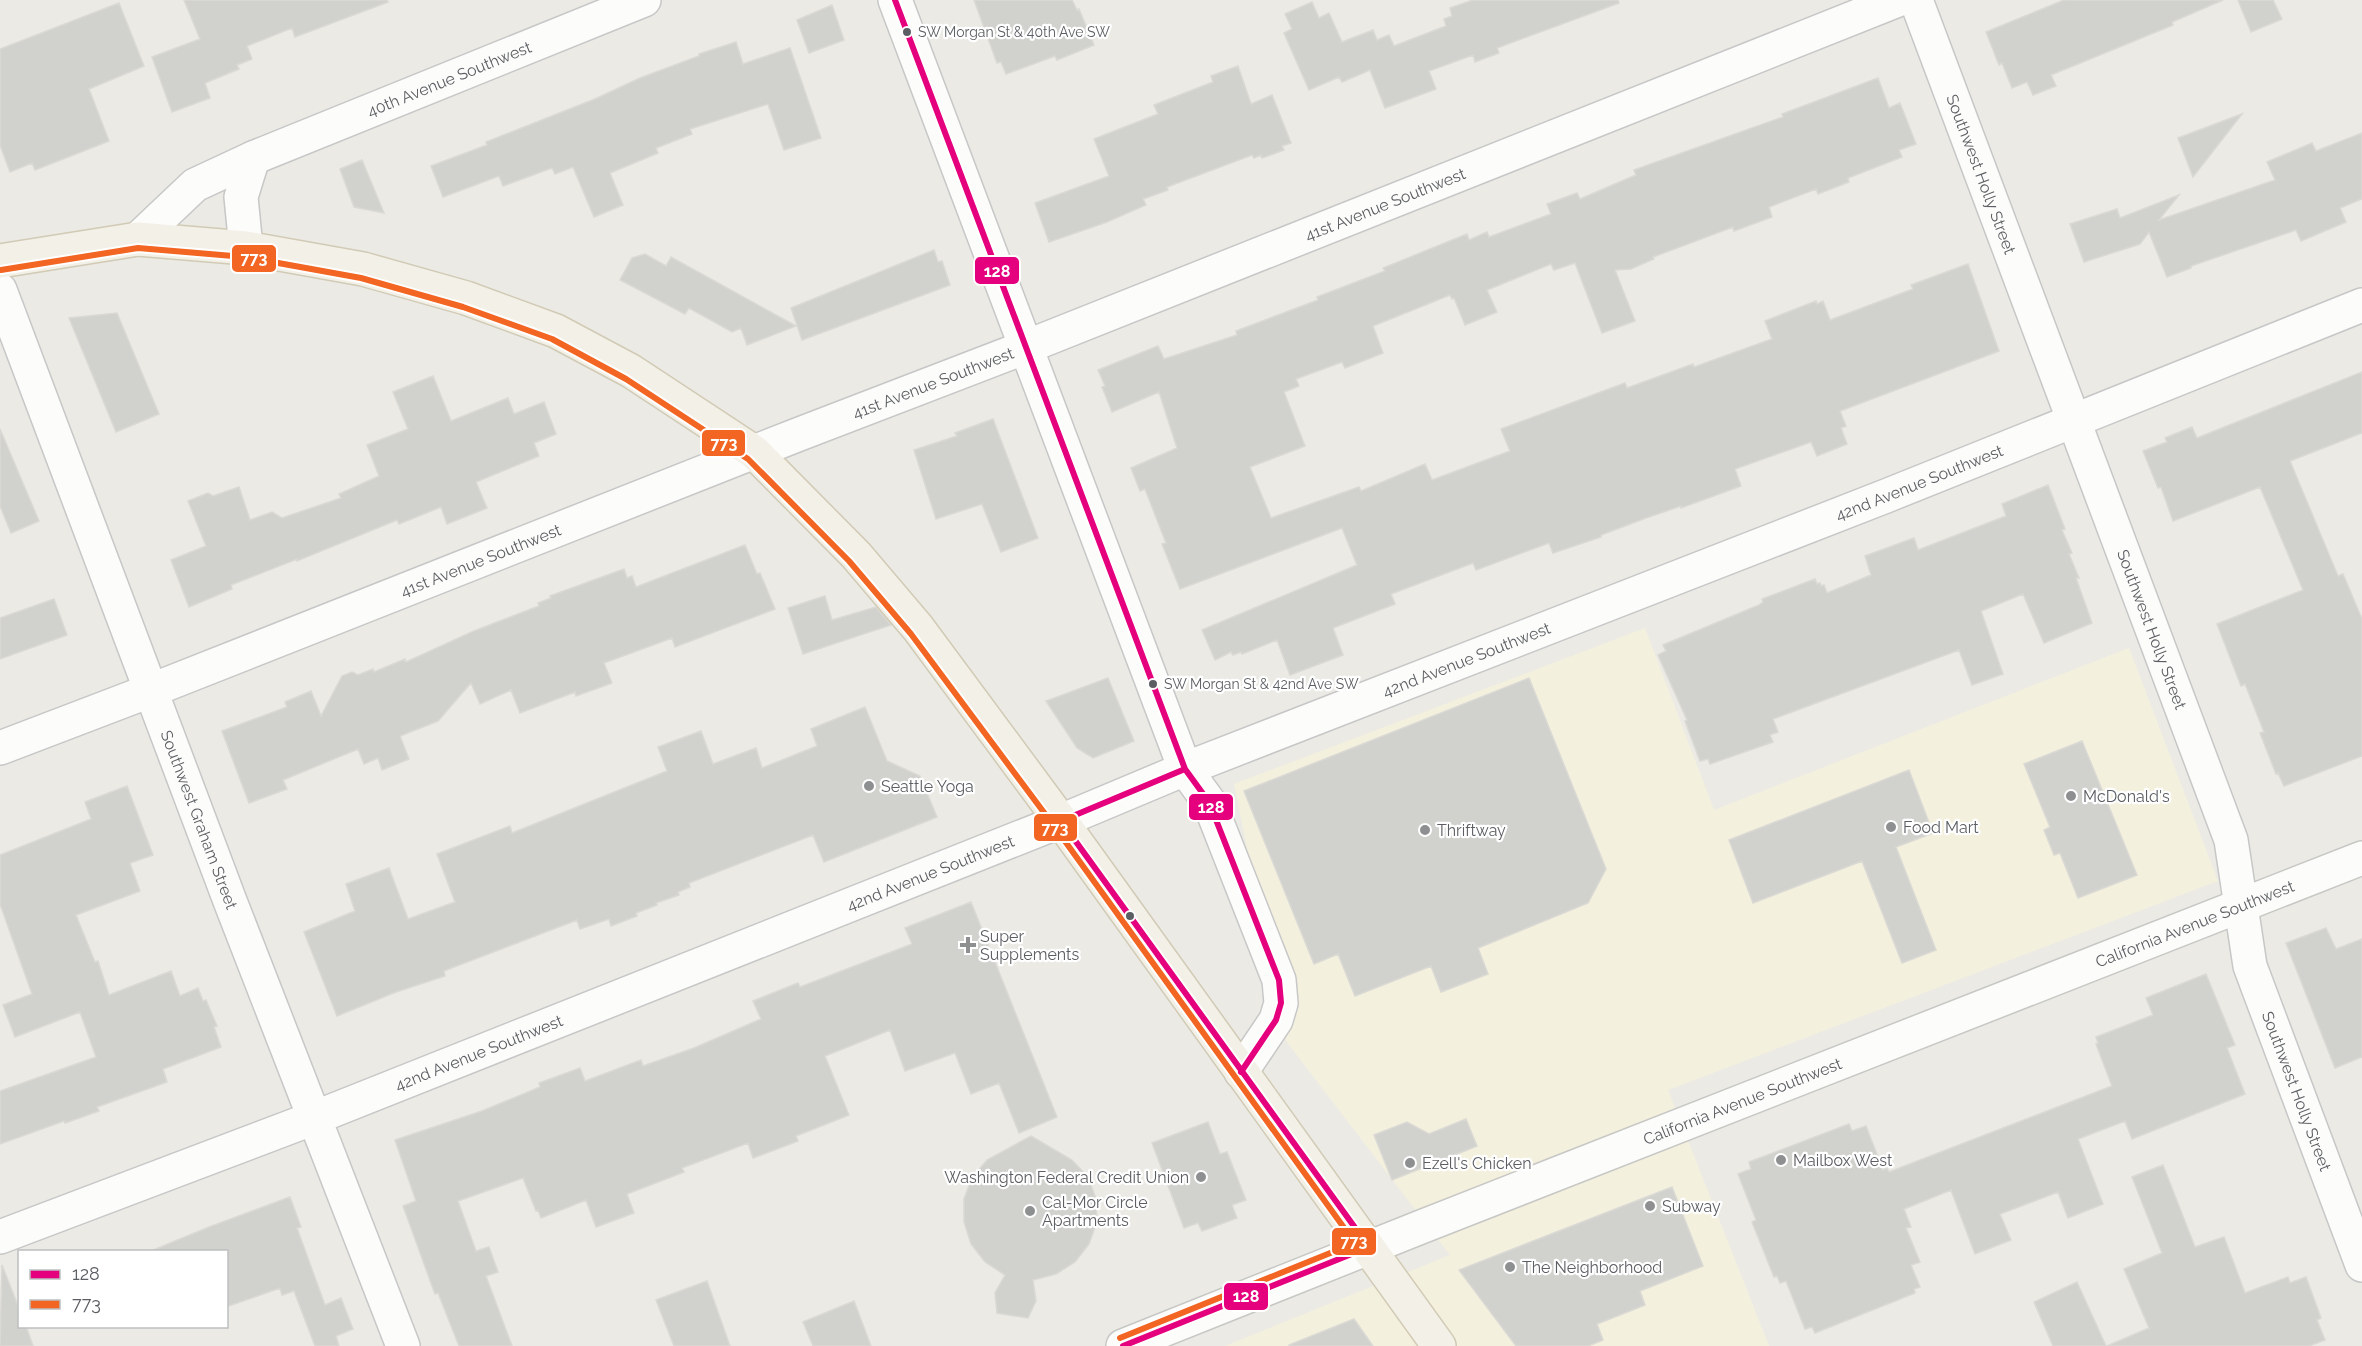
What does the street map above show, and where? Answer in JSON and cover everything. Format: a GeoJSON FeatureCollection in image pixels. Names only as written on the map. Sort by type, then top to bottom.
{"type":"FeatureCollection","features":[{"type":"Feature","properties":{"kind":"main road"},"geometry":{"type":"LineString","coordinates":[[0,261],[138,239],[246,248],[363,269],[466,298],[556,331],[631,371],[754,452],[856,555],[918,628],[1061,821],[1439,1346]]}},
{"type":"Feature","properties":{"kind":"street","name":"40th Avenue Southwest"},"geometry":{"type":"LineString","coordinates":[[138,239],[195,185],[254,158],[644,0]]}},
{"type":"Feature","properties":{"kind":"street"},"geometry":{"type":"LineString","coordinates":[[895,0],[1185,769],[1209,802],[1279,980],[1281,1003],[1276,1020],[1241,1072]]}},
{"type":"Feature","properties":{"kind":"street","name":"41st Avenue Southwest"},"geometry":{"type":"LineString","coordinates":[[0,748],[1026,347],[1898,0]]}},
{"type":"Feature","properties":{"kind":"street","name":"Southwest Holly Street"},"geometry":{"type":"LineString","coordinates":[[1916,0],[2230,840],[2250,966],[2362,1265]]}},
{"type":"Feature","properties":{"kind":"street"},"geometry":{"type":"LineString","coordinates":[[246,248],[241,198],[254,158]]}},
{"type":"Feature","properties":{"kind":"street","name":"Southwest Graham Street"},"geometry":{"type":"LineString","coordinates":[[0,290],[314,1118],[403,1346]]}},
{"type":"Feature","properties":{"kind":"street","name":"42nd Avenue Southwest"},"geometry":{"type":"LineString","coordinates":[[0,1237],[314,1118],[1061,821],[1185,769],[2074,422],[2362,305]]}},
{"type":"Feature","properties":{"kind":"street","name":"California Avenue Southwest"},"geometry":{"type":"LineString","coordinates":[[1123,1346],[1165,1339],[1369,1247],[2362,858]]}},
{"type":"Feature","properties":{"kind":"shaded area"},"geometry":{"type":"Polygon","coordinates":[[[1645,628],[1714,810],[2129,648],[2218,881],[1668,1090],[1769,1346],[1225,1346],[1450,1255],[1286,1041],[1234,784],[1645,628]]]}},
{"type":"Feature","properties":{"kind":"building"},"geometry":{"type":"Polygon","coordinates":[[[184,0],[387,0],[388,2],[295,37],[292,28],[247,46],[252,59],[237,65],[239,69],[205,83],[210,98],[172,112],[152,57],[200,39],[184,0]]]}},
{"type":"Feature","properties":{"kind":"building"},"geometry":{"type":"Polygon","coordinates":[[[974,0],[1072,0],[1077,10],[1079,9],[1094,45],[1057,60],[1055,56],[1006,74],[1001,62],[997,63],[974,0]]]}},
{"type":"Feature","properties":{"kind":"building"},"geometry":{"type":"Polygon","coordinates":[[[1473,0],[1618,0],[1619,3],[1497,48],[1499,53],[1475,62],[1473,55],[1429,71],[1436,89],[1385,108],[1370,70],[1342,82],[1339,77],[1309,90],[1284,33],[1292,29],[1285,14],[1312,2],[1319,18],[1329,13],[1342,42],[1373,30],[1377,40],[1389,35],[1394,46],[1446,26],[1444,19],[1452,16],[1450,8],[1473,0]]]}},
{"type":"Feature","properties":{"kind":"building"},"geometry":{"type":"Polygon","coordinates":[[[2064,0],[2223,0],[2172,22],[2173,25],[2051,75],[2056,86],[2033,95],[2027,82],[2012,88],[2002,63],[1999,65],[1986,32],[2064,0]]]}},
{"type":"Feature","properties":{"kind":"building"},"geometry":{"type":"Polygon","coordinates":[[[2238,0],[2273,0],[2282,19],[2251,32],[2238,0]]]}},
{"type":"Feature","properties":{"kind":"building"},"geometry":{"type":"Polygon","coordinates":[[[119,3],[144,66],[89,89],[109,141],[35,170],[32,163],[10,172],[0,145],[0,49],[119,3]]]}},
{"type":"Feature","properties":{"kind":"building"},"geometry":{"type":"Polygon","coordinates":[[[832,5],[844,40],[809,53],[797,20],[832,5]]]}},
{"type":"Feature","properties":{"kind":"building"},"geometry":{"type":"Polygon","coordinates":[[[736,42],[743,64],[790,48],[821,138],[784,150],[768,104],[690,129],[692,134],[656,148],[658,153],[610,173],[623,205],[594,217],[573,167],[555,174],[552,168],[503,186],[499,176],[443,197],[431,166],[487,145],[486,142],[595,99],[640,78],[699,56],[699,54],[736,42]]]}},
{"type":"Feature","properties":{"kind":"building"},"geometry":{"type":"Polygon","coordinates":[[[1238,66],[1251,104],[1272,95],[1291,143],[1282,146],[1284,150],[1262,158],[1261,155],[1254,158],[1252,155],[1167,187],[1168,190],[1143,199],[1146,205],[1107,222],[1049,242],[1035,203],[1109,176],[1094,139],[1158,114],[1154,105],[1213,82],[1211,76],[1238,66]]]}},
{"type":"Feature","properties":{"kind":"building"},"geometry":{"type":"Polygon","coordinates":[[[1878,78],[1889,108],[1900,103],[1916,144],[1899,150],[1902,157],[1848,178],[1849,182],[1818,194],[1816,189],[1769,207],[1772,217],[1734,231],[1733,227],[1653,257],[1654,259],[1631,269],[1615,270],[1635,321],[1602,333],[1575,263],[1554,270],[1551,264],[1487,290],[1497,312],[1465,325],[1454,298],[1452,299],[1450,295],[1373,326],[1383,353],[1345,368],[1342,362],[1296,379],[1299,386],[1284,392],[1305,446],[1250,467],[1271,518],[1359,487],[1361,491],[1425,464],[1432,480],[1510,451],[1501,429],[1625,383],[1627,388],[1772,339],[1765,321],[1816,301],[1817,304],[1823,301],[1830,320],[1913,289],[1911,285],[1968,264],[1999,351],[1840,411],[1846,426],[1841,428],[1847,444],[1817,456],[1811,442],[1735,469],[1741,486],[1646,518],[1601,535],[1601,537],[1553,553],[1549,543],[1476,570],[1473,563],[1391,594],[1395,604],[1333,628],[1343,655],[1290,675],[1277,640],[1242,654],[1241,652],[1233,655],[1231,652],[1215,660],[1202,630],[1357,565],[1342,528],[1180,589],[1162,544],[1166,543],[1145,489],[1140,491],[1131,468],[1177,448],[1159,392],[1112,412],[1098,370],[1158,346],[1164,359],[1237,335],[1236,331],[1318,300],[1317,297],[1385,271],[1383,268],[1467,234],[1469,240],[1487,232],[1489,237],[1551,214],[1547,204],[1577,193],[1580,199],[1636,175],[1634,170],[1783,117],[1782,114],[1878,78]]]}},
{"type":"Feature","properties":{"kind":"building"},"geometry":{"type":"Polygon","coordinates":[[[2242,114],[2193,177],[2178,138],[2242,114]]]}},
{"type":"Feature","properties":{"kind":"building"},"geometry":{"type":"Polygon","coordinates":[[[2362,133],[2362,199],[2340,208],[2346,222],[2301,241],[2296,230],[2191,266],[2191,268],[2167,277],[2149,232],[2140,244],[2084,262],[2070,224],[2117,209],[2120,218],[2179,195],[2159,220],[2275,180],[2267,162],[2312,143],[2316,151],[2362,133]]]}},
{"type":"Feature","properties":{"kind":"building"},"geometry":{"type":"Polygon","coordinates":[[[362,160],[384,213],[354,207],[340,169],[362,160]]]}},
{"type":"Feature","properties":{"kind":"building"},"geometry":{"type":"Polygon","coordinates":[[[934,250],[938,262],[942,261],[950,285],[802,340],[791,308],[934,250]]]}},
{"type":"Feature","properties":{"kind":"building"},"geometry":{"type":"Polygon","coordinates":[[[645,254],[666,266],[671,257],[796,326],[747,345],[741,328],[732,332],[689,308],[685,314],[620,280],[632,258],[645,254]]]}},
{"type":"Feature","properties":{"kind":"building"},"geometry":{"type":"Polygon","coordinates":[[[117,313],[159,414],[116,432],[69,318],[117,313]]]}},
{"type":"Feature","properties":{"kind":"building"},"geometry":{"type":"Polygon","coordinates":[[[2362,372],[2362,433],[2290,461],[2338,576],[2343,574],[2362,619],[2362,756],[2284,786],[2278,773],[2276,774],[2260,733],[2264,732],[2245,684],[2241,686],[2217,624],[2303,590],[2260,487],[2173,521],[2161,487],[2158,488],[2143,451],[2167,442],[2165,438],[2192,427],[2197,438],[2362,372]]]}},
{"type":"Feature","properties":{"kind":"building"},"geometry":{"type":"Polygon","coordinates":[[[433,376],[451,421],[508,398],[514,414],[544,402],[556,434],[534,443],[539,456],[476,482],[487,508],[447,524],[441,507],[399,524],[397,520],[231,585],[232,589],[189,607],[171,560],[206,546],[188,501],[208,493],[213,496],[239,487],[250,520],[272,512],[282,518],[341,498],[339,494],[379,476],[367,445],[408,429],[393,392],[433,376]]]}},
{"type":"Feature","properties":{"kind":"building"},"geometry":{"type":"Polygon","coordinates":[[[993,419],[1038,538],[1001,552],[982,504],[936,519],[914,450],[957,436],[955,433],[993,419]]]}},
{"type":"Feature","properties":{"kind":"building"},"geometry":{"type":"Polygon","coordinates":[[[0,429],[39,521],[11,533],[0,506],[0,429]]]}},
{"type":"Feature","properties":{"kind":"building"},"geometry":{"type":"Polygon","coordinates":[[[2048,485],[2065,529],[2062,530],[2072,553],[2069,554],[2079,578],[2076,578],[2092,623],[2044,643],[2023,594],[1981,611],[2003,674],[1972,685],[1959,650],[1773,719],[1778,732],[1770,735],[1773,742],[1710,764],[1708,759],[1700,761],[1685,721],[1687,720],[1658,655],[1666,651],[1663,645],[1759,605],[1763,602],[1762,599],[1815,579],[1817,584],[1824,585],[1827,593],[1871,575],[1865,556],[1914,538],[1918,550],[2006,516],[2002,504],[2048,485]]]}},
{"type":"Feature","properties":{"kind":"building"},"geometry":{"type":"Polygon","coordinates":[[[745,545],[775,609],[675,647],[672,638],[604,663],[612,683],[576,696],[575,692],[520,713],[511,690],[480,704],[471,683],[438,721],[400,736],[409,759],[382,770],[378,758],[364,764],[358,749],[283,780],[287,789],[249,803],[222,731],[287,707],[285,702],[311,691],[321,716],[342,676],[352,672],[358,675],[373,669],[374,672],[405,659],[406,662],[474,631],[539,606],[538,603],[551,598],[550,596],[624,569],[627,578],[632,576],[636,587],[745,545]]]}},
{"type":"Feature","properties":{"kind":"building"},"geometry":{"type":"Polygon","coordinates":[[[825,596],[832,620],[876,607],[891,625],[803,654],[788,608],[825,596]]]}},
{"type":"Feature","properties":{"kind":"building"},"geometry":{"type":"Polygon","coordinates":[[[54,599],[67,635],[0,659],[0,618],[54,599]]]}},
{"type":"Feature","properties":{"kind":"building"},"geometry":{"type":"Polygon","coordinates":[[[1108,678],[1134,741],[1093,758],[1077,748],[1046,701],[1108,678]]]}},
{"type":"Feature","properties":{"kind":"building","name":"Thriftway"},"geometry":{"type":"Polygon","coordinates":[[[1529,678],[1606,869],[1588,903],[1478,948],[1488,974],[1441,992],[1431,966],[1355,996],[1338,954],[1314,964],[1244,791],[1529,678]]]}},
{"type":"Feature","properties":{"kind":"building"},"geometry":{"type":"Polygon","coordinates":[[[865,707],[887,761],[920,776],[937,817],[824,862],[813,835],[689,883],[690,887],[678,892],[679,895],[656,903],[657,905],[636,913],[637,916],[611,926],[609,919],[580,929],[577,920],[444,971],[445,976],[396,992],[337,1016],[304,932],[355,911],[346,884],[389,868],[408,919],[455,902],[437,854],[510,826],[512,833],[667,771],[658,747],[701,731],[713,764],[756,748],[762,768],[817,746],[811,729],[865,707]]]}},
{"type":"Feature","properties":{"kind":"building","name":"McDonald's"},"geometry":{"type":"Polygon","coordinates":[[[2082,741],[2137,875],[2078,898],[2060,853],[2054,855],[2044,830],[2050,827],[2024,764],[2082,741]]]}},
{"type":"Feature","properties":{"kind":"building"},"geometry":{"type":"Polygon","coordinates":[[[1909,770],[1933,833],[1896,847],[1936,950],[1902,963],[1862,861],[1753,903],[1729,840],[1909,770]]]}},
{"type":"Feature","properties":{"kind":"building"},"geometry":{"type":"Polygon","coordinates":[[[127,786],[153,855],[130,863],[140,891],[76,915],[95,962],[98,961],[109,995],[171,971],[180,996],[198,988],[203,1001],[206,1000],[217,1026],[214,1027],[221,1047],[163,1069],[167,1082],[97,1107],[99,1111],[0,1144],[0,1091],[96,1057],[80,1012],[15,1037],[3,1005],[32,994],[0,904],[0,855],[91,819],[85,802],[127,786]]]}},
{"type":"Feature","properties":{"kind":"building"},"geometry":{"type":"Polygon","coordinates":[[[971,902],[1057,1117],[1019,1133],[999,1083],[971,1094],[955,1053],[905,1071],[890,1030],[825,1056],[849,1115],[796,1136],[798,1141],[753,1158],[748,1143],[682,1168],[684,1172],[627,1194],[634,1213],[596,1227],[586,1200],[541,1218],[523,1178],[458,1201],[476,1251],[489,1247],[498,1272],[486,1276],[512,1346],[459,1346],[438,1293],[435,1294],[403,1206],[416,1201],[395,1140],[482,1111],[540,1087],[539,1083],[580,1068],[585,1081],[641,1060],[643,1066],[694,1048],[761,1019],[753,1001],[798,983],[800,987],[912,944],[905,928],[971,902]]]}},
{"type":"Feature","properties":{"kind":"building"},"geometry":{"type":"Polygon","coordinates":[[[2326,928],[2336,949],[2362,939],[2362,1057],[2335,1068],[2286,943],[2326,928]]]}},
{"type":"Feature","properties":{"kind":"building"},"geometry":{"type":"Polygon","coordinates":[[[2206,974],[2235,1045],[2227,1048],[2245,1094],[2132,1139],[2125,1121],[2078,1139],[2103,1204],[2068,1218],[2058,1192],[2000,1214],[2011,1240],[1975,1254],[1951,1190],[1904,1209],[1911,1227],[1906,1228],[1920,1262],[1911,1265],[1920,1287],[1914,1289],[1915,1293],[1815,1333],[1812,1327],[1805,1329],[1786,1281],[1780,1283],[1777,1276],[1774,1277],[1752,1222],[1756,1220],[1738,1174],[1751,1169],[1749,1162],[1849,1124],[1852,1131],[1866,1126],[1883,1170],[1887,1168],[1889,1172],[2112,1086],[2096,1044],[2098,1043],[2096,1037],[2153,1015],[2146,998],[2206,974]]]}},
{"type":"Feature","properties":{"kind":"building","name":"Ezell's Chicken"},"geometry":{"type":"Polygon","coordinates":[[[1466,1119],[1477,1146],[1392,1180],[1374,1135],[1407,1122],[1429,1134],[1466,1119]]]}},
{"type":"Feature","properties":{"kind":"building","name":"Washington Federal Credit Union"},"geometry":{"type":"Polygon","coordinates":[[[1208,1122],[1220,1154],[1227,1152],[1246,1200],[1232,1205],[1237,1218],[1202,1231],[1198,1223],[1184,1228],[1152,1143],[1208,1122]]]}},
{"type":"Feature","properties":{"kind":"building","name":"Cal-Mor Circle Apartments"},"geometry":{"type":"Polygon","coordinates":[[[1031,1136],[1072,1160],[1088,1177],[1096,1199],[1097,1222],[1089,1244],[1075,1262],[1056,1274],[1033,1280],[1036,1301],[1028,1318],[997,1313],[995,1293],[1005,1275],[985,1262],[971,1244],[964,1222],[964,1199],[972,1178],[987,1160],[1031,1136]]]}},
{"type":"Feature","properties":{"kind":"building"},"geometry":{"type":"Polygon","coordinates":[[[2163,1165],[2195,1247],[2224,1237],[2245,1293],[2288,1277],[2290,1283],[2306,1277],[2321,1318],[2317,1320],[2325,1340],[2309,1346],[2107,1346],[2149,1328],[2124,1269],[2162,1253],[2132,1177],[2163,1165]]]}},
{"type":"Feature","properties":{"kind":"building"},"geometry":{"type":"Polygon","coordinates":[[[1672,1187],[1703,1266],[1640,1291],[1645,1305],[1597,1324],[1603,1340],[1588,1346],[1516,1346],[1459,1270],[1672,1187]]]}},
{"type":"Feature","properties":{"kind":"building"},"geometry":{"type":"Polygon","coordinates":[[[290,1197],[301,1227],[297,1228],[325,1305],[341,1298],[353,1329],[336,1336],[339,1346],[315,1346],[294,1291],[282,1295],[280,1288],[228,1306],[228,1250],[153,1250],[290,1197]]]}},
{"type":"Feature","properties":{"kind":"building"},"geometry":{"type":"Polygon","coordinates":[[[2,1265],[18,1306],[18,1328],[27,1328],[33,1346],[0,1346],[2,1265]]]}},
{"type":"Feature","properties":{"kind":"building"},"geometry":{"type":"Polygon","coordinates":[[[707,1281],[730,1346],[674,1346],[656,1300],[707,1281]]]}},
{"type":"Feature","properties":{"kind":"building"},"geometry":{"type":"Polygon","coordinates":[[[2077,1282],[2106,1346],[2053,1346],[2034,1302],[2077,1282]]]}},
{"type":"Feature","properties":{"kind":"building"},"geometry":{"type":"Polygon","coordinates":[[[854,1301],[871,1346],[813,1346],[803,1322],[854,1301]]]}},
{"type":"Feature","properties":{"kind":"building"},"geometry":{"type":"Polygon","coordinates":[[[1354,1319],[1373,1346],[1289,1346],[1289,1345],[1354,1319]]]}},
{"type":"Feature","properties":{"kind":"transit line","name":"128"},"geometry":{"type":"LineString","coordinates":[[895,0],[1185,769],[1209,802],[1279,980],[1281,1003],[1276,1020],[1241,1072]]}},
{"type":"Feature","properties":{"kind":"transit line","name":"773"},"geometry":{"type":"LineString","coordinates":[[1,270],[138,248],[245,257],[361,278],[463,307],[552,339],[626,379],[748,459],[849,561],[911,634],[1054,826],[1355,1243],[1120,1338]]}},
{"type":"Feature","properties":{"kind":"transit line","name":"128"},"geometry":{"type":"LineString","coordinates":[[1185,769],[1061,821],[1369,1247]]}},
{"type":"Feature","properties":{"kind":"transit line","name":"128"},"geometry":{"type":"LineString","coordinates":[[1123,1346],[1369,1247]]}},
{"type":"Feature","properties":{"kind":"place","name":"SW Morgan St & 40th Ave SW"},"geometry":{"type":"Point","coordinates":[907,32]}},
{"type":"Feature","properties":{"kind":"place","name":"SW Morgan St & 42nd Ave SW"},"geometry":{"type":"Point","coordinates":[1153,684]}},
{"type":"Feature","properties":{"kind":"place","name":"Seattle Yoga"},"geometry":{"type":"Point","coordinates":[869,786]}},
{"type":"Feature","properties":{"kind":"place","name":"McDonald's"},"geometry":{"type":"Point","coordinates":[2071,796]}},
{"type":"Feature","properties":{"kind":"place","name":"Food Mart"},"geometry":{"type":"Point","coordinates":[1891,827]}},
{"type":"Feature","properties":{"kind":"place","name":"Thriftway"},"geometry":{"type":"Point","coordinates":[1425,830]}},
{"type":"Feature","properties":{"kind":"place","name":"Super Supplements"},"geometry":{"type":"Point","coordinates":[968,945]}},
{"type":"Feature","properties":{"kind":"place","name":"Mailbox West"},"geometry":{"type":"Point","coordinates":[1781,1160]}},
{"type":"Feature","properties":{"kind":"place","name":"Ezell's Chicken"},"geometry":{"type":"Point","coordinates":[1410,1163]}},
{"type":"Feature","properties":{"kind":"place","name":"Washington Federal Credit Union"},"geometry":{"type":"Point","coordinates":[1201,1177]}},
{"type":"Feature","properties":{"kind":"place","name":"Subway"},"geometry":{"type":"Point","coordinates":[1650,1206]}},
{"type":"Feature","properties":{"kind":"place","name":"Cal-Mor Circle Apartments"},"geometry":{"type":"Point","coordinates":[1030,1211]}},
{"type":"Feature","properties":{"kind":"place","name":"The Neighborhood"},"geometry":{"type":"Point","coordinates":[1510,1267]}}]}
